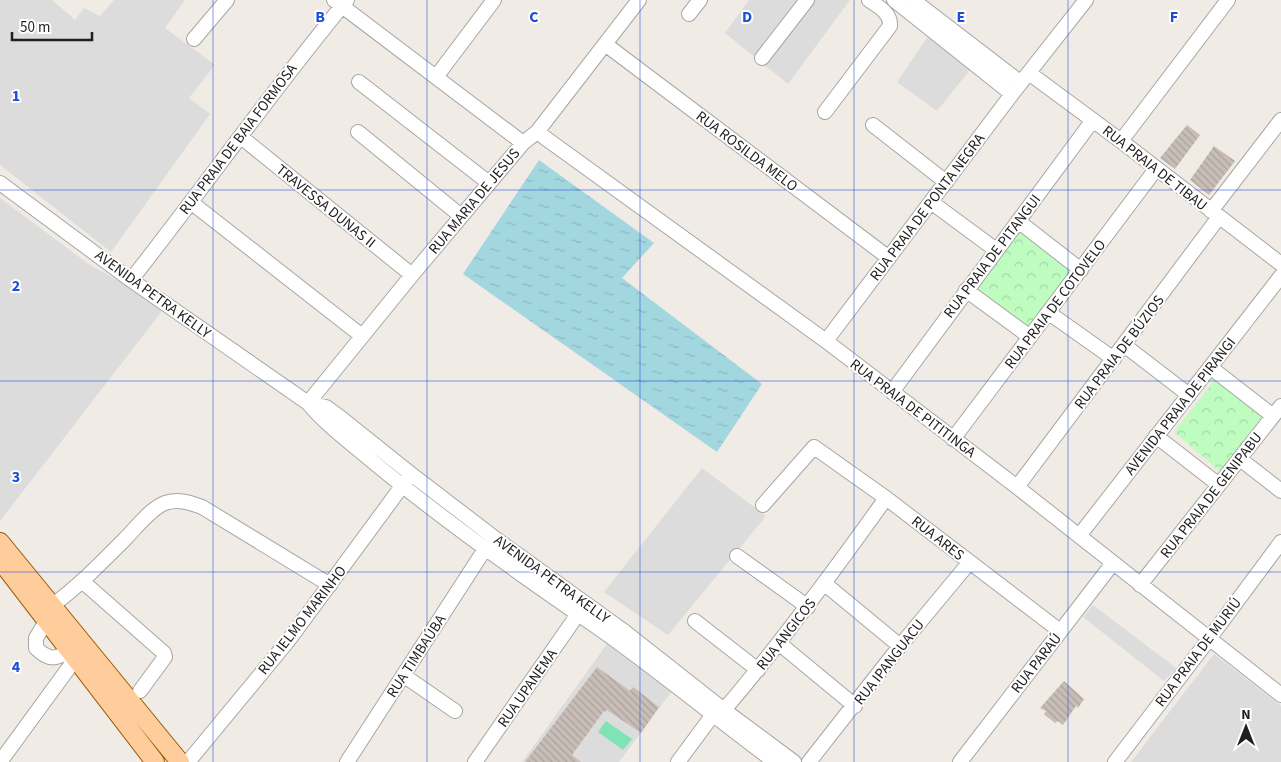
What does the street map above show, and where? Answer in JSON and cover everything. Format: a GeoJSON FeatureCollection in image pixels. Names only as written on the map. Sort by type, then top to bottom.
{"type":"FeatureCollection","features":[{"type":"Feature","properties":{"kind":"main road"},"geometry":{"type":"LineString","coordinates":[[0,542],[74,655],[155,762]]}},
{"type":"Feature","properties":{"kind":"main road"},"geometry":{"type":"LineString","coordinates":[[1,563],[48,613],[177,761]]}},
{"type":"Feature","properties":{"kind":"street"},"geometry":{"type":"LineString","coordinates":[[194,39],[227,0]]}},
{"type":"Feature","properties":{"kind":"street"},"geometry":{"type":"LineString","coordinates":[[436,77],[494,0]]}},
{"type":"Feature","properties":{"kind":"street","name":"RUA MARIA DE JESUS"},"geometry":{"type":"LineString","coordinates":[[308,403],[461,216],[523,143],[537,132],[639,0]]}},
{"type":"Feature","properties":{"kind":"street"},"geometry":{"type":"LineString","coordinates":[[689,14],[700,0]]}},
{"type":"Feature","properties":{"kind":"street"},"geometry":{"type":"LineString","coordinates":[[762,58],[807,0]]}},
{"type":"Feature","properties":{"kind":"street"},"geometry":{"type":"LineString","coordinates":[[825,112],[890,26],[888,14],[869,0]]}},
{"type":"Feature","properties":{"kind":"street"},"geometry":{"type":"LineString","coordinates":[[894,0],[1021,84]]}},
{"type":"Feature","properties":{"kind":"street"},"geometry":{"type":"LineString","coordinates":[[913,0],[1021,84]]}},
{"type":"Feature","properties":{"kind":"street"},"geometry":{"type":"LineString","coordinates":[[1121,140],[1228,0]]}},
{"type":"Feature","properties":{"kind":"street"},"geometry":{"type":"LineString","coordinates":[[341,2],[523,143]]}},
{"type":"Feature","properties":{"kind":"street","name":"RUA PRAIA DE BAIA FORMOSA"},"geometry":{"type":"LineString","coordinates":[[131,280],[192,203],[341,2]]}},
{"type":"Feature","properties":{"kind":"street","name":"RUA PRAIA DE PONTA NEGRA"},"geometry":{"type":"LineString","coordinates":[[826,341],[1081,2]]}},
{"type":"Feature","properties":{"kind":"street","name":"RUA ROSILDA MELO"},"geometry":{"type":"LineString","coordinates":[[606,44],[889,258]]}},
{"type":"Feature","properties":{"kind":"street"},"geometry":{"type":"LineString","coordinates":[[360,82],[489,183]]}},
{"type":"Feature","properties":{"kind":"street","name":"RUA PRAIA DE TIBAU"},"geometry":{"type":"LineString","coordinates":[[1021,84],[1093,120],[1281,264]]}},
{"type":"Feature","properties":{"kind":"street","name":"RUA PRAIA DE PITANGUI"},"geometry":{"type":"LineString","coordinates":[[892,392],[1093,120]]}},
{"type":"Feature","properties":{"kind":"street","name":"RUA PRAIA DE BÚZIOS"},"geometry":{"type":"LineString","coordinates":[[1017,487],[1114,360],[1281,120]]}},
{"type":"Feature","properties":{"kind":"street"},"geometry":{"type":"LineString","coordinates":[[873,125],[946,182]]}},
{"type":"Feature","properties":{"kind":"street"},"geometry":{"type":"LineString","coordinates":[[358,132],[461,216]]}},
{"type":"Feature","properties":{"kind":"street","name":"RUA PRAIA DE PITITINGA"},"geometry":{"type":"LineString","coordinates":[[537,132],[826,341],[1017,487],[1281,695]]}},
{"type":"Feature","properties":{"kind":"street","name":"TRAVESSA DUNAS II"},"geometry":{"type":"LineString","coordinates":[[241,137],[412,275]]}},
{"type":"Feature","properties":{"kind":"street","name":"RUA PRAIA DE COTOVELO"},"geometry":{"type":"LineString","coordinates":[[953,439],[1156,169]]}},
{"type":"Feature","properties":{"kind":"street","name":"AVENIDA PETRA KELLY"},"geometry":{"type":"LineString","coordinates":[[0,183],[131,280],[308,403],[322,420],[402,486],[485,549],[718,713],[794,762]]}},
{"type":"Feature","properties":{"kind":"street"},"geometry":{"type":"LineString","coordinates":[[931,202],[996,250]]}},
{"type":"Feature","properties":{"kind":"street"},"geometry":{"type":"LineString","coordinates":[[192,203],[362,336]]}},
{"type":"Feature","properties":{"kind":"street"},"geometry":{"type":"LineString","coordinates":[[1018,221],[1081,270]]}},
{"type":"Feature","properties":{"kind":"street","name":"AVENIDA PRAIA DE PIRANGI"},"geometry":{"type":"LineString","coordinates":[[1079,536],[1281,276]]}},
{"type":"Feature","properties":{"kind":"street"},"geometry":{"type":"LineString","coordinates":[[966,290],[1030,337]]}},
{"type":"Feature","properties":{"kind":"street"},"geometry":{"type":"LineString","coordinates":[[1049,313],[1114,360]]}},
{"type":"Feature","properties":{"kind":"street"},"geometry":{"type":"LineString","coordinates":[[1124,345],[1188,395]]}},
{"type":"Feature","properties":{"kind":"street"},"geometry":{"type":"LineString","coordinates":[[1210,367],[1277,411]]}},
{"type":"Feature","properties":{"kind":"street","name":"AVENIDA PETRA KELLY"},"geometry":{"type":"LineString","coordinates":[[308,403],[326,407],[496,539],[625,632],[773,761]]}},
{"type":"Feature","properties":{"kind":"street","name":"RUA PRAIA DE GENIPABU"},"geometry":{"type":"LineString","coordinates":[[1140,585],[1277,411]]}},
{"type":"Feature","properties":{"kind":"street"},"geometry":{"type":"LineString","coordinates":[[1156,436],[1219,485]]}},
{"type":"Feature","properties":{"kind":"street","name":"RUA ARES"},"geometry":{"type":"LineString","coordinates":[[763,505],[814,447],[886,498],[1060,632]]}},
{"type":"Feature","properties":{"kind":"street"},"geometry":{"type":"LineString","coordinates":[[1240,459],[1281,491]]}},
{"type":"Feature","properties":{"kind":"street","name":"RUA IELMO MARINHO"},"geometry":{"type":"LineString","coordinates":[[177,761],[288,641],[411,474]]}},
{"type":"Feature","properties":{"kind":"street","name":"RUA ANGICOS"},"geometry":{"type":"LineString","coordinates":[[678,762],[718,713],[780,644],[886,498]]}},
{"type":"Feature","properties":{"kind":"street"},"geometry":{"type":"LineString","coordinates":[[74,655],[44,657],[36,648],[35,642],[38,633],[48,613],[107,558],[154,509],[165,502],[190,502],[202,507],[330,585]]}},
{"type":"Feature","properties":{"kind":"street","name":"RUA PRAIA DE MURIÚ"},"geometry":{"type":"LineString","coordinates":[[1115,762],[1209,640],[1281,542]]}},
{"type":"Feature","properties":{"kind":"street","name":"RUA TIMBAÚBA"},"geometry":{"type":"LineString","coordinates":[[346,762],[485,549]]}},
{"type":"Feature","properties":{"kind":"street"},"geometry":{"type":"LineString","coordinates":[[737,556],[808,607]]}},
{"type":"Feature","properties":{"kind":"street","name":"RUA IPANGUACU"},"geometry":{"type":"LineString","coordinates":[[809,762],[855,706],[900,646],[970,563]]}},
{"type":"Feature","properties":{"kind":"street","name":"RUA PARAÚ"},"geometry":{"type":"LineString","coordinates":[[960,762],[1113,563]]}},
{"type":"Feature","properties":{"kind":"street"},"geometry":{"type":"LineString","coordinates":[[82,580],[164,653],[165,657],[140,691]]}},
{"type":"Feature","properties":{"kind":"street"},"geometry":{"type":"LineString","coordinates":[[825,584],[900,646]]}},
{"type":"Feature","properties":{"kind":"street","name":"RUA UPANEMA"},"geometry":{"type":"LineString","coordinates":[[475,762],[578,614]]}},
{"type":"Feature","properties":{"kind":"street"},"geometry":{"type":"LineString","coordinates":[[695,621],[758,670]]}},
{"type":"Feature","properties":{"kind":"street"},"geometry":{"type":"LineString","coordinates":[[780,644],[855,706]]}},
{"type":"Feature","properties":{"kind":"street"},"geometry":{"type":"LineString","coordinates":[[0,762],[60,680],[74,655]]}},
{"type":"Feature","properties":{"kind":"street"},"geometry":{"type":"LineString","coordinates":[[50,658],[60,680]]}},
{"type":"Feature","properties":{"kind":"street"},"geometry":{"type":"LineString","coordinates":[[403,675],[455,711]]}},
{"type":"Feature","properties":{"kind":"shaded area"},"geometry":{"type":"Polygon","coordinates":[[[0,0],[52,0],[75,20],[84,8],[100,16],[114,0],[185,0],[165,28],[215,65],[189,98],[210,114],[111,252],[0,165],[0,0]]]}},
{"type":"Feature","properties":{"kind":"shaded area"},"geometry":{"type":"Polygon","coordinates":[[[749,0],[850,0],[788,84],[725,33],[749,0]]]}},
{"type":"Feature","properties":{"kind":"shaded area"},"geometry":{"type":"Polygon","coordinates":[[[928,36],[973,66],[937,111],[897,82],[928,36]]]}},
{"type":"Feature","properties":{"kind":"shaded area"},"geometry":{"type":"Polygon","coordinates":[[[0,198],[90,265],[165,307],[0,521],[0,198]]]}},
{"type":"Feature","properties":{"kind":"shaded area"},"geometry":{"type":"Polygon","coordinates":[[[702,468],[766,516],[668,635],[604,592],[702,468]]]}},
{"type":"Feature","properties":{"kind":"shaded area"},"geometry":{"type":"Polygon","coordinates":[[[1093,605],[1176,668],[1164,681],[1083,617],[1093,605]]]}},
{"type":"Feature","properties":{"kind":"shaded area"},"geometry":{"type":"Polygon","coordinates":[[[607,644],[672,691],[619,762],[522,762],[607,644]]]}},
{"type":"Feature","properties":{"kind":"shaded area"},"geometry":{"type":"Polygon","coordinates":[[[1214,654],[1281,706],[1281,762],[1131,762],[1214,654]]]}},
{"type":"Feature","properties":{"kind":"green space"},"geometry":{"type":"Polygon","coordinates":[[[1021,232],[1024,232],[1071,270],[1071,273],[1027,327],[978,291],[979,284],[1021,232]]]}},
{"type":"Feature","properties":{"kind":"green space"},"geometry":{"type":"Polygon","coordinates":[[[1218,376],[1266,416],[1222,473],[1174,432],[1218,376]]]}},
{"type":"Feature","properties":{"kind":"green space"},"geometry":{"type":"Polygon","coordinates":[[[606,721],[632,739],[623,750],[598,732],[606,721]]]}},
{"type":"Feature","properties":{"kind":"water"},"geometry":{"type":"Polygon","coordinates":[[[539,160],[654,243],[622,278],[762,384],[717,452],[463,274],[539,160]]]}},
{"type":"Feature","properties":{"kind":"building"},"geometry":{"type":"Polygon","coordinates":[[[1187,125],[1200,135],[1175,169],[1160,158],[1187,125]]]}},
{"type":"Feature","properties":{"kind":"building"},"geometry":{"type":"Polygon","coordinates":[[[1214,146],[1235,161],[1209,195],[1190,180],[1214,146]]]}},
{"type":"Feature","properties":{"kind":"building"},"geometry":{"type":"Polygon","coordinates":[[[597,667],[630,691],[633,687],[659,707],[641,733],[607,710],[604,711],[572,755],[581,762],[525,762],[597,667]]]}},
{"type":"Feature","properties":{"kind":"building"},"geometry":{"type":"Polygon","coordinates":[[[1064,681],[1084,699],[1078,708],[1076,706],[1063,725],[1058,721],[1055,723],[1044,714],[1046,711],[1040,708],[1064,681]]]}}]}
